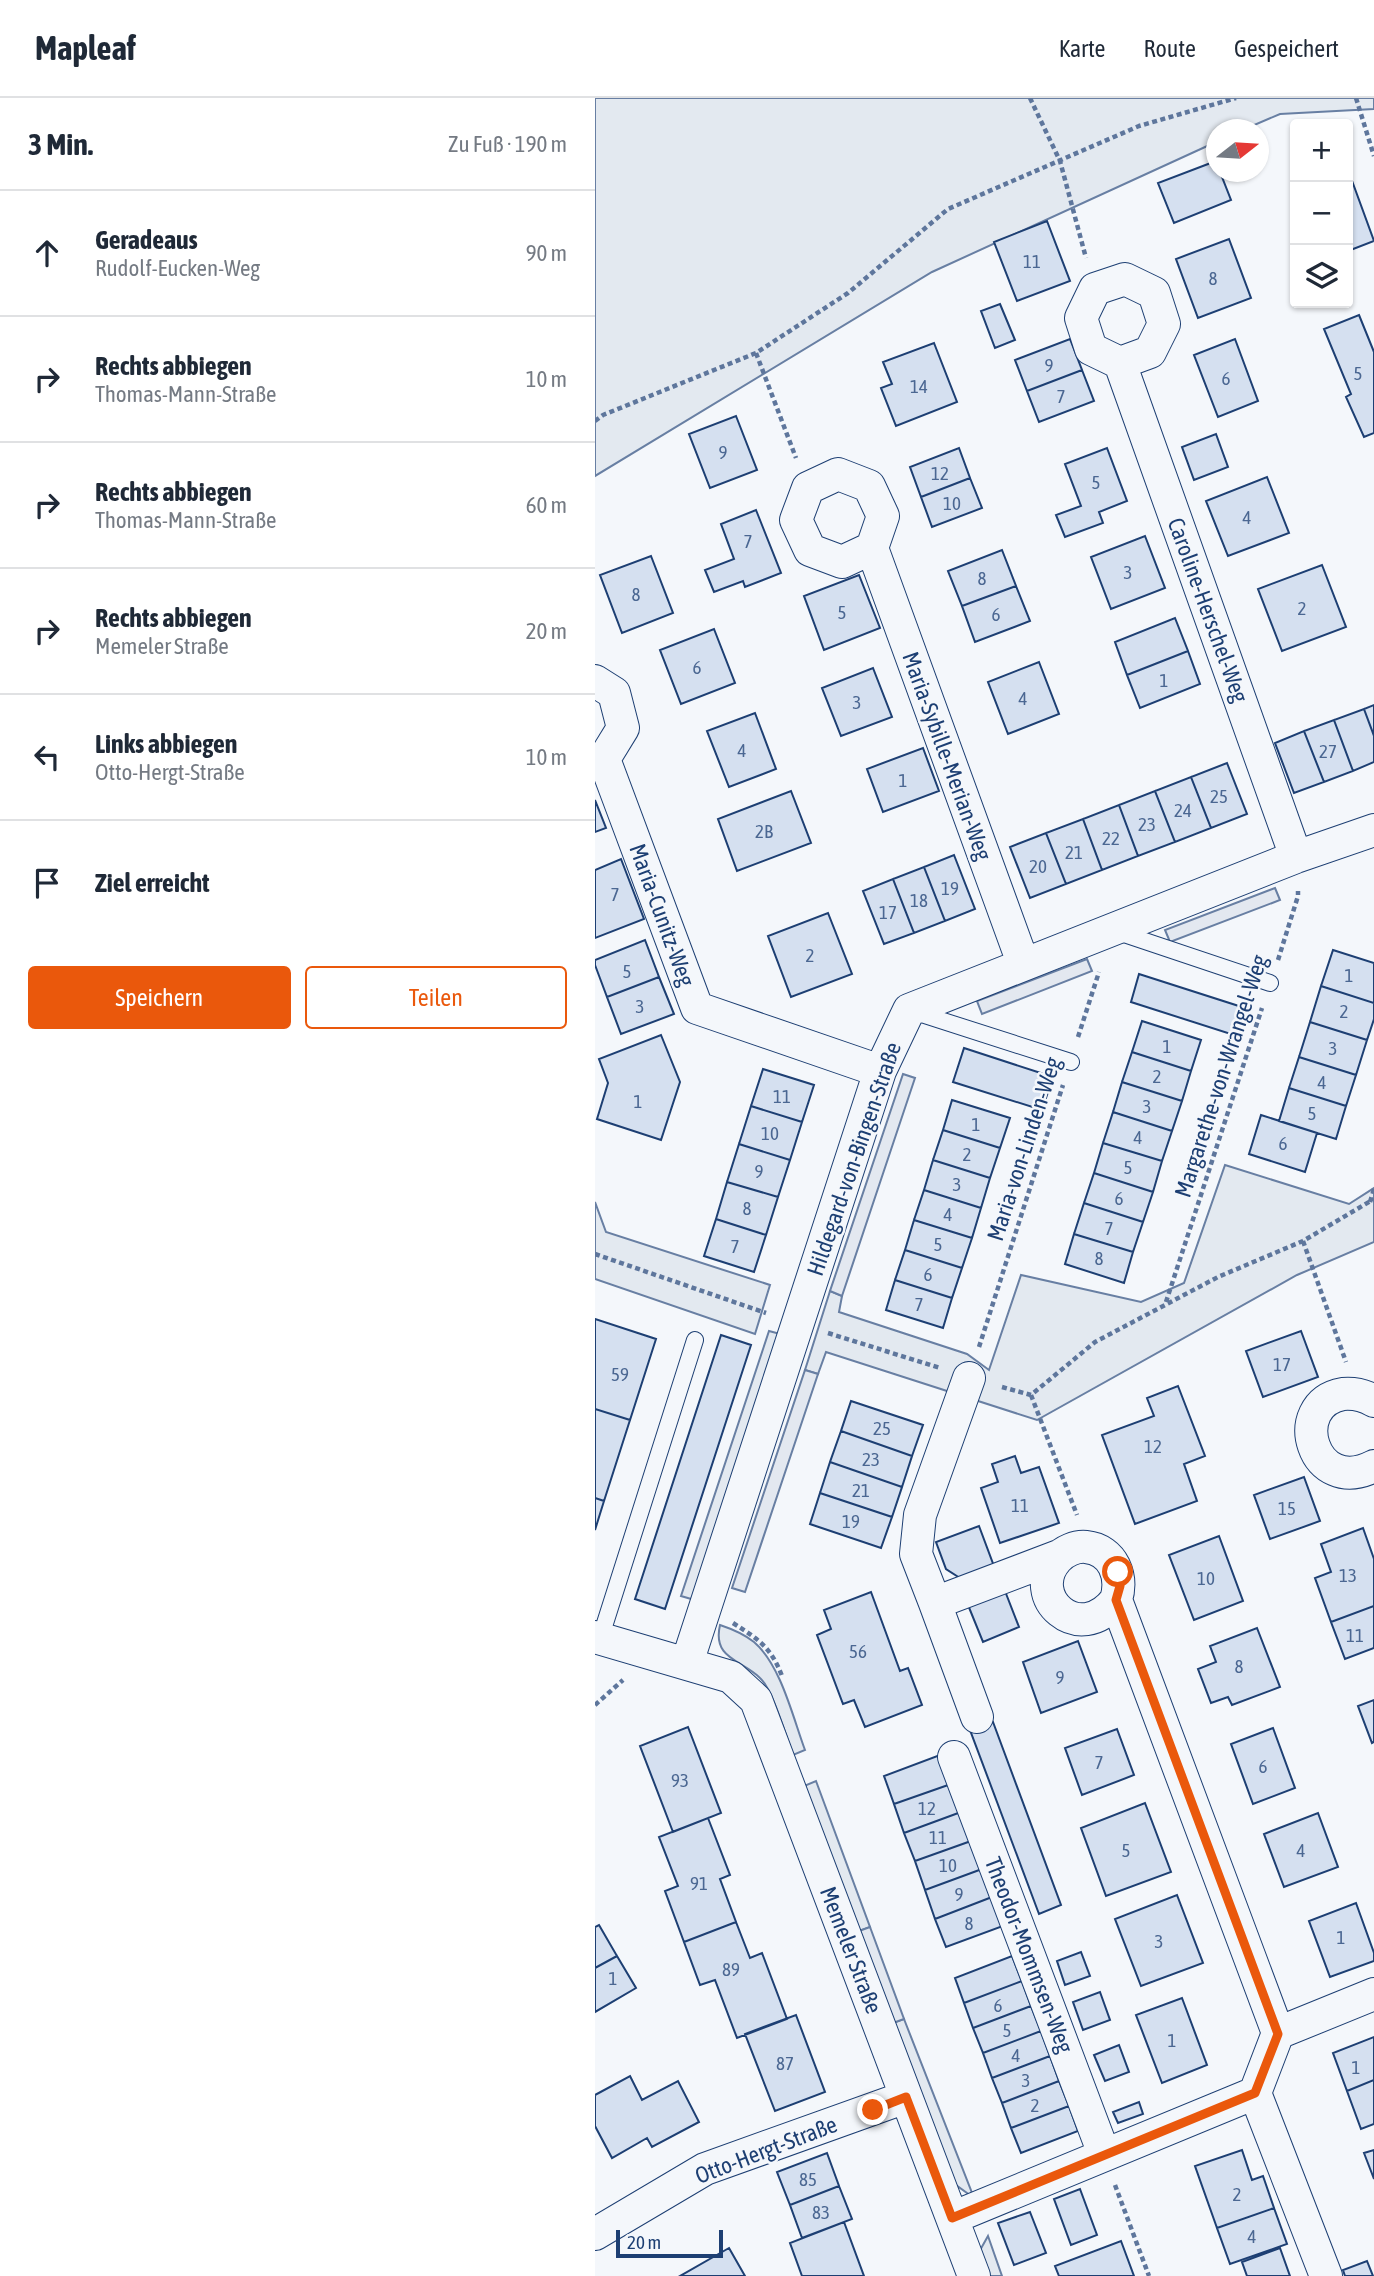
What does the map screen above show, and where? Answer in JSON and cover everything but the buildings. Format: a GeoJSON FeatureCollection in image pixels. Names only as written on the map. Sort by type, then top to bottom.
{"type":"FeatureCollection","features":[{"type":"Feature","properties":{"kind":"street"},"geometry":{"type":"LineString","coordinates":[[1125,279],[1154,293],[1164,324],[1150,352],[1120,363],[1091,348],[1081,318],[1095,289],[1125,279]]}},
{"type":"Feature","properties":{"kind":"street","name":"Caroline-Herschel-Weg"},"geometry":{"type":"LineString","coordinates":[[1120,363],[1296,857]]}},
{"type":"Feature","properties":{"kind":"street"},"geometry":{"type":"LineString","coordinates":[[838,474],[869,486],[883,516],[872,548],[842,562],[810,550],[796,520],[808,488],[838,474]]}},
{"type":"Feature","properties":{"kind":"street","name":"Maria-Sybille-Merian-Weg"},"geometry":{"type":"LineString","coordinates":[[872,548],[1023,964]]}},
{"type":"Feature","properties":{"kind":"street","name":"Maria-Cunitz-Weg"},"geometry":{"type":"LineString","coordinates":[[595,681],[614,693],[623,728],[600,760],[697,1008],[880,1071]]}},
{"type":"Feature","properties":{"kind":"street"},"geometry":{"type":"LineString","coordinates":[[909,1010],[1296,857],[1374,830]]}},
{"type":"Feature","properties":{"kind":"street","name":"Hildegard-von-Bingen-Straße"},"geometry":{"type":"LineString","coordinates":[[687,1663],[880,1071],[909,1010]]}},
{"type":"Feature","properties":{"kind":"street"},"geometry":{"type":"LineString","coordinates":[[969,1378],[920,1515],[916,1554],[977,1717]]}},
{"type":"Feature","properties":{"kind":"street"},"geometry":{"type":"LineString","coordinates":[[1363,1397],[1339,1395],[1327,1401],[1317,1411],[1312,1424],[1313,1445],[1323,1462],[1335,1470],[1362,1472],[1374,1466]]}},
{"type":"Feature","properties":{"kind":"street"},"geometry":{"type":"LineString","coordinates":[[935,1603],[1073,1552],[1105,1555],[1118,1572],[1120,1586],[1116,1600],[1107,1611],[1095,1618],[1081,1620],[1067,1616],[1056,1607],[1049,1595],[1047,1581],[1051,1567],[1073,1552]]}},
{"type":"Feature","properties":{"kind":"street"},"geometry":{"type":"LineString","coordinates":[[1116,1600],[1278,2034],[1255,2093],[1326,2276]]}},
{"type":"Feature","properties":{"kind":"street","name":"Memeler Straße"},"geometry":{"type":"LineString","coordinates":[[598,1638],[731,1677],[756,1700],[974,2276]]}},
{"type":"Feature","properties":{"kind":"street","name":"Theodor-Mommsen-Weg"},"geometry":{"type":"LineString","coordinates":[[954,1756],[1104,2154]]}},
{"type":"Feature","properties":{"kind":"street"},"geometry":{"type":"LineString","coordinates":[[1278,2034],[1374,1994]]}},
{"type":"Feature","properties":{"kind":"street"},"geometry":{"type":"LineString","coordinates":[[952,2218],[1255,2093]]}},
{"type":"Feature","properties":{"kind":"street","name":"Otto-Hergt-Straße"},"geometry":{"type":"LineString","coordinates":[[595,2234],[705,2169],[906,2097]]}},
{"type":"Feature","properties":{"kind":"lane"},"geometry":{"type":"LineString","coordinates":[[1112,930],[1270,983]]}},
{"type":"Feature","properties":{"kind":"lane"},"geometry":{"type":"LineString","coordinates":[[909,1010],[1070,1062]]}},
{"type":"Feature","properties":{"kind":"lane"},"geometry":{"type":"LineString","coordinates":[[598,1638],[695,1340]]}},
{"type":"Feature","properties":{"kind":"path"},"geometry":{"type":"LineString","coordinates":[[1030,98],[1060,161],[1095,289]]}},
{"type":"Feature","properties":{"kind":"path"},"geometry":{"type":"LineString","coordinates":[[595,421],[603,415],[756,353],[848,293],[948,209],[1139,126],[1236,98]]}},
{"type":"Feature","properties":{"kind":"path"},"geometry":{"type":"LineString","coordinates":[[1356,98],[1374,156]]}},
{"type":"Feature","properties":{"kind":"path"},"geometry":{"type":"LineString","coordinates":[[756,353],[808,488]]}},
{"type":"Feature","properties":{"kind":"path","name":"Margarethe-von-Wrangel-Weg"},"geometry":{"type":"LineString","coordinates":[[1166,1303],[1298,896],[1296,857]]}},
{"type":"Feature","properties":{"kind":"path","name":"Maria-von-Linden-Weg"},"geometry":{"type":"LineString","coordinates":[[969,1378],[1112,930]]}},
{"type":"Feature","properties":{"kind":"path"},"geometry":{"type":"LineString","coordinates":[[1031,1395],[1095,1342],[1254,1259],[1303,1241],[1372,1201],[1374,1189]]}},
{"type":"Feature","properties":{"kind":"path"},"geometry":{"type":"LineString","coordinates":[[1303,1241],[1347,1366],[1363,1397]]}},
{"type":"Feature","properties":{"kind":"path"},"geometry":{"type":"LineString","coordinates":[[595,1254],[797,1324],[1031,1395]]}},
{"type":"Feature","properties":{"kind":"path"},"geometry":{"type":"LineString","coordinates":[[1031,1395],[1078,1518],[1073,1552]]}},
{"type":"Feature","properties":{"kind":"path"},"geometry":{"type":"LineString","coordinates":[[1104,2154],[1149,2276]]}},
{"type":"Feature","properties":{"kind":"shaded area"},"geometry":{"type":"Polygon","coordinates":[[[595,98],[1374,98],[1374,109],[1280,114],[1268,119],[1206,119],[1206,147],[932,272],[595,476],[595,98]]]}},
{"type":"Feature","properties":{"kind":"shaded area"},"geometry":{"type":"Polygon","coordinates":[[[1275,888],[1280,900],[1170,942],[1165,930],[1275,888]]]}},
{"type":"Feature","properties":{"kind":"shaded area"},"geometry":{"type":"Polygon","coordinates":[[[1087,959],[1092,971],[982,1014],[977,1001],[1087,959]]]}},
{"type":"Feature","properties":{"kind":"shaded area"},"geometry":{"type":"Polygon","coordinates":[[[903,1074],[915,1078],[842,1296],[830,1291],[903,1074]]]}},
{"type":"Feature","properties":{"kind":"shaded area"},"geometry":{"type":"Polygon","coordinates":[[[1225,1165],[1349,1204],[1374,1188],[1374,1242],[1297,1275],[1037,1420],[826,1352],[818,1374],[805,1370],[830,1291],[842,1296],[839,1312],[967,1354],[989,1370],[1021,1275],[1141,1302],[1184,1283],[1225,1165]]]}},
{"type":"Feature","properties":{"kind":"shaded area"},"geometry":{"type":"Polygon","coordinates":[[[595,1202],[606,1232],[770,1285],[755,1334],[595,1279],[595,1202]]]}},
{"type":"Feature","properties":{"kind":"shaded area"},"geometry":{"type":"Polygon","coordinates":[[[769,1331],[784,1335],[698,1601],[681,1596],[769,1331]]]}},
{"type":"Feature","properties":{"kind":"shaded area"},"geometry":{"type":"Polygon","coordinates":[[[805,1370],[818,1374],[745,1592],[732,1588],[805,1370]]]}},
{"type":"Feature","properties":{"kind":"shaded area"},"geometry":{"type":"Polygon","coordinates":[[[720,1625],[754,1642],[772,1664],[805,1750],[793,1755],[765,1684],[724,1652],[720,1645],[720,1625]]]}},
{"type":"Feature","properties":{"kind":"shaded area"},"geometry":{"type":"Polygon","coordinates":[[[816,1781],[870,1927],[859,1931],[804,1786],[816,1781]]]}},
{"type":"Feature","properties":{"kind":"shaded area"},"geometry":{"type":"Polygon","coordinates":[[[870,1927],[904,2019],[893,2023],[859,1931],[870,1927]]]}},
{"type":"Feature","properties":{"kind":"shaded area"},"geometry":{"type":"Polygon","coordinates":[[[904,2019],[974,2198],[956,2185],[893,2023],[904,2019]]]}},
{"type":"Feature","properties":{"kind":"shaded area"},"geometry":{"type":"Polygon","coordinates":[[[988,2236],[1002,2276],[989,2276],[979,2252],[988,2236]]]}},
{"type":"Feature","properties":{"kind":"route"},"geometry":{"type":"LineString","coordinates":[[873,2110],[906,2097],[952,2218],[1255,2093],[1278,2034],[1116,1600],[1120,1586],[1118,1572]]}}]}
